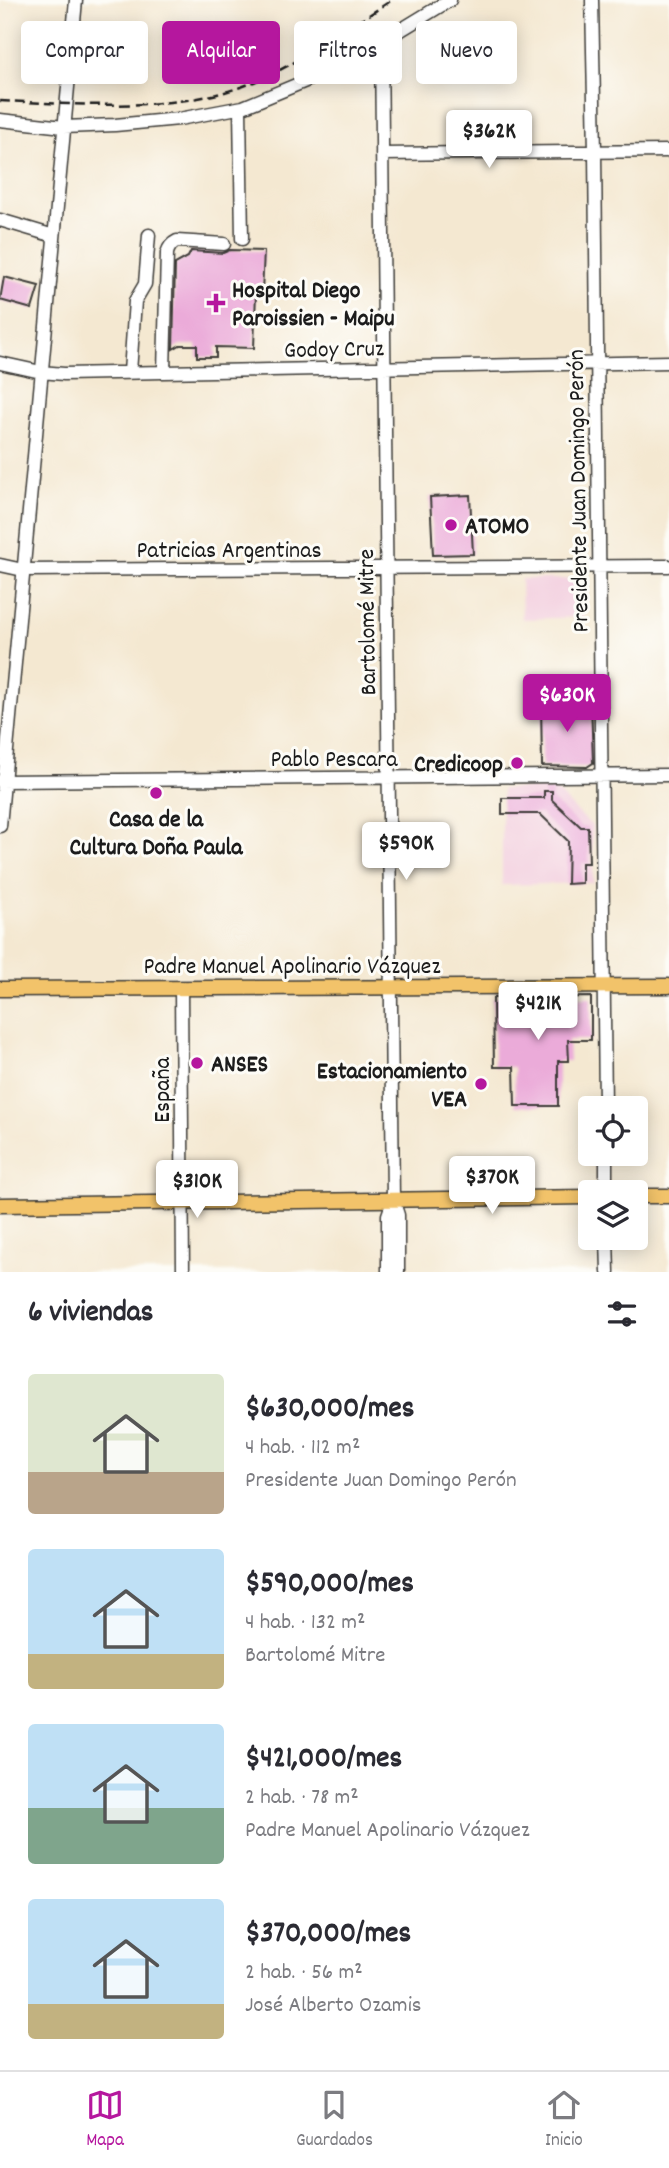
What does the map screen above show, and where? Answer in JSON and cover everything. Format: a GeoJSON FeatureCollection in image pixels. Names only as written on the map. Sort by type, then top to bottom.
{"type":"FeatureCollection","features":[{"type":"Feature","properties":{"kind":"main road","name":"Padre Manuel Apolinario Vázquez"},"geometry":{"type":"LineString","coordinates":[[0,989],[669,986]]}},
{"type":"Feature","properties":{"kind":"main road"},"geometry":{"type":"LineString","coordinates":[[648,1196],[669,1196]]}},
{"type":"Feature","properties":{"kind":"main road"},"geometry":{"type":"LineString","coordinates":[[0,1205],[182,1197],[393,1200],[578,1197]]}},
{"type":"Feature","properties":{"kind":"street"},"geometry":{"type":"LineString","coordinates":[[0,826],[2,781],[76,0]]}},
{"type":"Feature","properties":{"kind":"street"},"geometry":{"type":"LineString","coordinates":[[402,30],[450,0]]}},
{"type":"Feature","properties":{"kind":"street","name":"Presidente Juan Domingo Perón"},"geometry":{"type":"LineString","coordinates":[[592,0],[605,1096]]}},
{"type":"Feature","properties":{"kind":"street"},"geometry":{"type":"LineString","coordinates":[[0,120],[64,127],[179,119],[240,108],[300,84]]}},
{"type":"Feature","properties":{"kind":"street","name":"Bartolomé Mitre"},"geometry":{"type":"LineString","coordinates":[[382,84],[393,1200]]}},
{"type":"Feature","properties":{"kind":"street"},"geometry":{"type":"LineString","coordinates":[[240,108],[242,239]]}},
{"type":"Feature","properties":{"kind":"street"},"geometry":{"type":"LineString","coordinates":[[382,154],[669,151]]}},
{"type":"Feature","properties":{"kind":"street"},"geometry":{"type":"LineString","coordinates":[[0,220],[54,236]]}},
{"type":"Feature","properties":{"kind":"street"},"geometry":{"type":"LineString","coordinates":[[130,372],[135,301],[145,284],[149,235]]}},
{"type":"Feature","properties":{"kind":"street"},"geometry":{"type":"LineString","coordinates":[[164,372],[169,248],[177,241],[224,244]]}},
{"type":"Feature","properties":{"kind":"street","name":"Godoy Cruz"},"geometry":{"type":"LineString","coordinates":[[0,363],[64,374],[669,362]]}},
{"type":"Feature","properties":{"kind":"street","name":"Patricias Argentinas"},"geometry":{"type":"LineString","coordinates":[[0,565],[23,570],[669,566]]}},
{"type":"Feature","properties":{"kind":"street","name":"Pablo Pescara"},"geometry":{"type":"LineString","coordinates":[[2,781],[669,775]]}},
{"type":"Feature","properties":{"kind":"street","name":"España"},"geometry":{"type":"LineString","coordinates":[[181,988],[183,1272]]}},
{"type":"Feature","properties":{"kind":"street"},"geometry":{"type":"LineString","coordinates":[[388,1272],[388,1215],[393,1200]]}},
{"type":"Feature","properties":{"kind":"street"},"geometry":{"type":"LineString","coordinates":[[393,1200],[398,1215],[398,1272]]}},
{"type":"Feature","properties":{"kind":"street"},"geometry":{"type":"LineString","coordinates":[[607,1250],[608,1272]]}},
{"type":"Feature","properties":{"kind":"shaded area"},"geometry":{"type":"Polygon","coordinates":[[[521,579],[583,579],[584,617],[522,619],[521,579]]]}},
{"type":"Feature","properties":{"kind":"shaded area"},"geometry":{"type":"Polygon","coordinates":[[[553,788],[592,826],[593,883],[502,885],[502,789],[553,788]]]}},
{"type":"Feature","properties":{"kind":"building","name":"Hospital Diego Paroissien - Maipu"},"geometry":{"type":"Polygon","coordinates":[[[230,250],[264,251],[262,292],[256,292],[254,348],[216,347],[216,357],[197,357],[197,345],[180,345],[173,349],[175,264],[188,257],[191,251],[223,253],[230,250]]]}},
{"type":"Feature","properties":{"kind":"building"},"geometry":{"type":"Polygon","coordinates":[[[4,277],[39,286],[32,309],[0,300],[4,277]]]}},
{"type":"Feature","properties":{"kind":"building","name":"ATOMO"},"geometry":{"type":"Polygon","coordinates":[[[470,495],[473,554],[433,555],[430,497],[470,495]]]}},
{"type":"Feature","properties":{"kind":"building"},"geometry":{"type":"Polygon","coordinates":[[[541,701],[591,702],[593,763],[587,767],[542,766],[541,701]]]}},
{"type":"Feature","properties":{"kind":"building"},"geometry":{"type":"Polygon","coordinates":[[[544,791],[552,791],[552,800],[581,827],[588,827],[589,863],[582,863],[582,883],[567,884],[568,841],[540,814],[502,814],[502,798],[544,798],[544,791]]]}},
{"type":"Feature","properties":{"kind":"building"},"geometry":{"type":"Polygon","coordinates":[[[591,997],[591,1040],[568,1040],[569,1061],[558,1061],[558,1106],[515,1106],[514,1067],[494,1067],[493,998],[591,997]]]}},
{"type":"Feature","properties":{"kind":"railway"},"geometry":{"type":"LineString","coordinates":[[0,101],[128,105],[193,99],[224,92],[254,82],[290,64],[392,0]]}},
{"type":"Feature","properties":{"kind":"place","name":"Hospital Diego Paroissien - Maipu"},"geometry":{"type":"Point","coordinates":[216,303]}},
{"type":"Feature","properties":{"kind":"place","name":"ATOMO"},"geometry":{"type":"Point","coordinates":[451,525]}},
{"type":"Feature","properties":{"kind":"place","name":"Credicoop"},"geometry":{"type":"Point","coordinates":[517,763]}},
{"type":"Feature","properties":{"kind":"place","name":"Casa de la Cultura Doña Paula"},"geometry":{"type":"Point","coordinates":[156,793]}},
{"type":"Feature","properties":{"kind":"place","name":"ANSES"},"geometry":{"type":"Point","coordinates":[197,1063]}},
{"type":"Feature","properties":{"kind":"place","name":"Estacionamiento VEA"},"geometry":{"type":"Point","coordinates":[481,1084]}}]}
